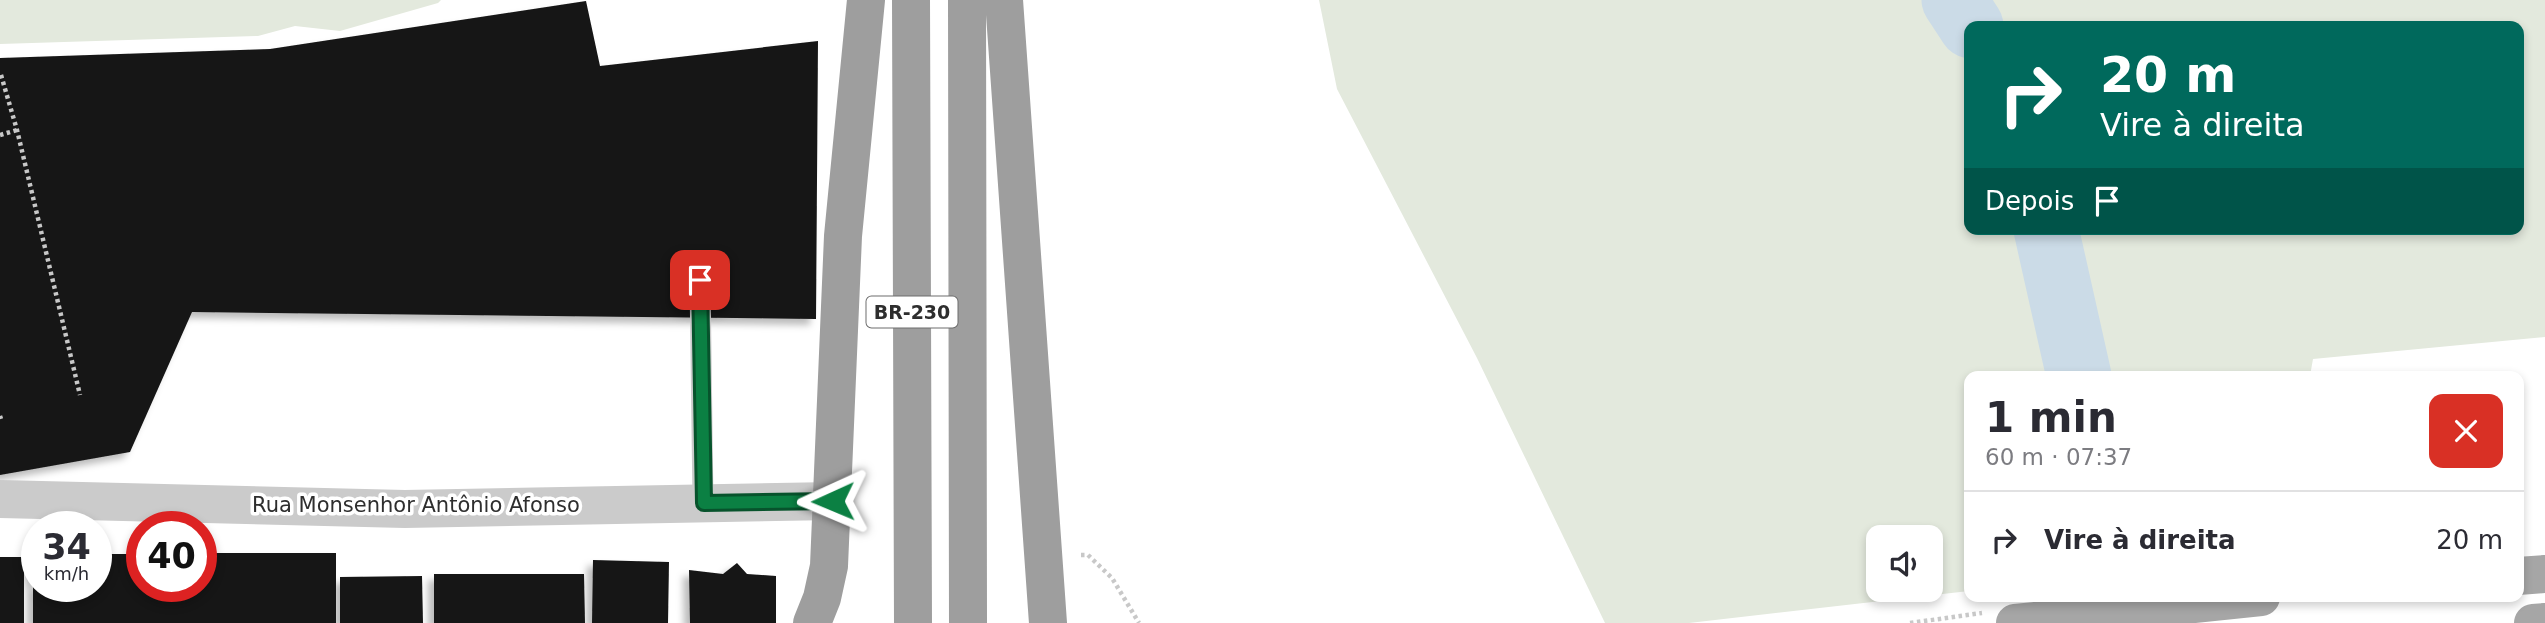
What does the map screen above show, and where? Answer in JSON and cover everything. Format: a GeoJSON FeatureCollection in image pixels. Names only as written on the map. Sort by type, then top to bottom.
{"type":"FeatureCollection","features":[{"type":"Feature","properties":{"kind":"highway"},"geometry":{"type":"LineString","coordinates":[[812,623],[822,598],[829,566],[843,236],[866,0]]}},
{"type":"Feature","properties":{"kind":"highway","name":"BR-230"},"geometry":{"type":"LineString","coordinates":[[912,0],[913,623]]}},
{"type":"Feature","properties":{"kind":"highway","name":"BR-230"},"geometry":{"type":"LineString","coordinates":[[967,0],[968,623]]}},
{"type":"Feature","properties":{"kind":"highway"},"geometry":{"type":"LineString","coordinates":[[1004,0],[1048,623]]}},
{"type":"Feature","properties":{"kind":"main road"},"geometry":{"type":"LineString","coordinates":[[2524,576],[2545,574]]}},
{"type":"Feature","properties":{"kind":"main road"},"geometry":{"type":"LineString","coordinates":[[2016,618],[2203,602]]}},
{"type":"Feature","properties":{"kind":"main road"},"geometry":{"type":"LineString","coordinates":[[2533,623],[2545,622]]}},
{"type":"Feature","properties":{"kind":"street","name":"Rua Monsenhor Antônio Afonso"},"geometry":{"type":"LineString","coordinates":[[0,499],[405,509],[833,501]]}},
{"type":"Feature","properties":{"kind":"lane"},"geometry":{"type":"LineString","coordinates":[[700,280],[704,503]]}},
{"type":"Feature","properties":{"kind":"path"},"geometry":{"type":"LineString","coordinates":[[1,75],[17,130],[80,395]]}},
{"type":"Feature","properties":{"kind":"path"},"geometry":{"type":"LineString","coordinates":[[0,135],[17,130]]}},
{"type":"Feature","properties":{"kind":"path"},"geometry":{"type":"LineString","coordinates":[[1041,549],[1088,555],[1112,578],[1139,623]]}},
{"type":"Feature","properties":{"kind":"path"},"geometry":{"type":"LineString","coordinates":[[1910,623],[2016,618]]}},
{"type":"Feature","properties":{"kind":"shaded area"},"geometry":{"type":"Polygon","coordinates":[[[0,0],[441,0],[340,31],[295,26],[258,36],[0,44],[0,0]]]}},
{"type":"Feature","properties":{"kind":"shaded area"},"geometry":{"type":"Polygon","coordinates":[[[1319,0],[2545,0],[2545,337],[2313,359],[2311,371],[1964,371],[1964,592],[1943,594],[1943,525],[1866,525],[1866,602],[1873,602],[1689,623],[1605,623],[1477,358],[1337,89],[1319,0]]]}},
{"type":"Feature","properties":{"kind":"building"},"geometry":{"type":"Polygon","coordinates":[[[586,1],[600,66],[818,41],[816,319],[192,312],[130,452],[0,475],[0,58],[270,49],[586,1]]]}},
{"type":"Feature","properties":{"kind":"building"},"geometry":{"type":"Polygon","coordinates":[[[217,553],[336,553],[336,623],[33,623],[33,602],[112,602],[112,554],[126,554],[126,602],[217,602],[217,553]]]}},
{"type":"Feature","properties":{"kind":"building"},"geometry":{"type":"Polygon","coordinates":[[[0,557],[21,557],[24,623],[0,623],[0,557]]]}},
{"type":"Feature","properties":{"kind":"building"},"geometry":{"type":"Polygon","coordinates":[[[593,560],[669,562],[668,623],[592,623],[593,560]]]}},
{"type":"Feature","properties":{"kind":"building"},"geometry":{"type":"Polygon","coordinates":[[[737,563],[747,574],[776,576],[776,623],[690,623],[689,570],[723,574],[737,563]]]}},
{"type":"Feature","properties":{"kind":"building"},"geometry":{"type":"Polygon","coordinates":[[[434,574],[584,574],[585,623],[434,623],[434,574]]]}},
{"type":"Feature","properties":{"kind":"building"},"geometry":{"type":"Polygon","coordinates":[[[422,576],[423,623],[340,623],[340,577],[422,576]]]}},
{"type":"Feature","properties":{"kind":"waterway"},"geometry":{"type":"LineString","coordinates":[[1954,0],[1968,21]]}},
{"type":"Feature","properties":{"kind":"waterway"},"geometry":{"type":"LineString","coordinates":[[1958,6],[1961,0]]}},
{"type":"Feature","properties":{"kind":"waterway"},"geometry":{"type":"LineString","coordinates":[[2047,235],[2078,371]]}},
{"type":"Feature","properties":{"kind":"route"},"geometry":{"type":"LineString","coordinates":[[700,280],[704,503],[833,501]]}}]}
